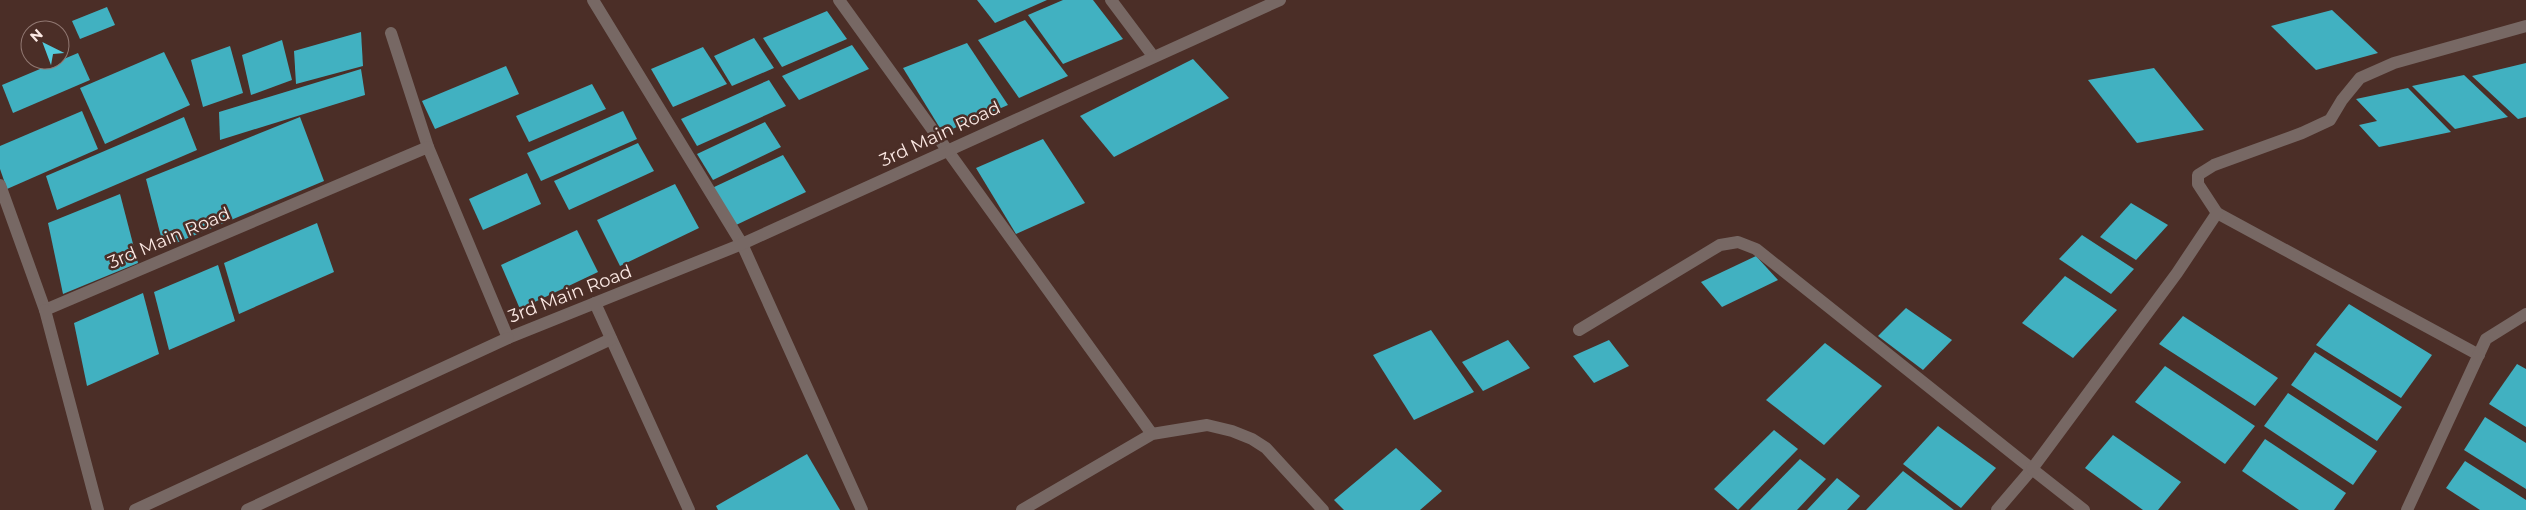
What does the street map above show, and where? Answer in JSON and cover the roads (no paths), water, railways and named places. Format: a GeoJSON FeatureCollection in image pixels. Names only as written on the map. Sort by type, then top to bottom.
{"type":"FeatureCollection","features":[{"type":"Feature","properties":{"kind":"street"},"geometry":{"type":"LineString","coordinates":[[593,0],[742,244],[862,510]]}},
{"type":"Feature","properties":{"kind":"street"},"geometry":{"type":"LineString","coordinates":[[839,0],[1152,434]]}},
{"type":"Feature","properties":{"kind":"street"},"geometry":{"type":"LineString","coordinates":[[1112,0],[1153,56]]}},
{"type":"Feature","properties":{"kind":"street","name":"3rd Main Road"},"geometry":{"type":"LineString","coordinates":[[45,310],[428,147],[508,338],[742,244],[1280,0]]}},
{"type":"Feature","properties":{"kind":"street"},"geometry":{"type":"LineString","coordinates":[[2479,355],[2216,213],[2198,184],[2198,175],[2214,164],[2302,133],[2330,120],[2342,100],[2360,78],[2394,63],[2526,26]]}},
{"type":"Feature","properties":{"kind":"street"},"geometry":{"type":"LineString","coordinates":[[391,33],[428,147]]}},
{"type":"Feature","properties":{"kind":"street"},"geometry":{"type":"LineString","coordinates":[[0,186],[45,310],[98,510]]}},
{"type":"Feature","properties":{"kind":"street"},"geometry":{"type":"LineString","coordinates":[[1998,510],[2032,469],[2177,273],[2216,213]]}},
{"type":"Feature","properties":{"kind":"street"},"geometry":{"type":"LineString","coordinates":[[1579,330],[1720,246],[1738,242],[1756,249],[1778,265],[2084,510]]}},
{"type":"Feature","properties":{"kind":"street"},"geometry":{"type":"LineString","coordinates":[[595,303],[689,510]]}},
{"type":"Feature","properties":{"kind":"street"},"geometry":{"type":"LineString","coordinates":[[2407,510],[2486,339],[2526,314]]}},
{"type":"Feature","properties":{"kind":"street"},"geometry":{"type":"LineString","coordinates":[[135,510],[508,338]]}},
{"type":"Feature","properties":{"kind":"street"},"geometry":{"type":"LineString","coordinates":[[247,510],[610,339]]}},
{"type":"Feature","properties":{"kind":"street"},"geometry":{"type":"LineString","coordinates":[[1022,510],[1152,434],[1207,425],[1252,439],[1266,448],[1323,510]]}}]}
